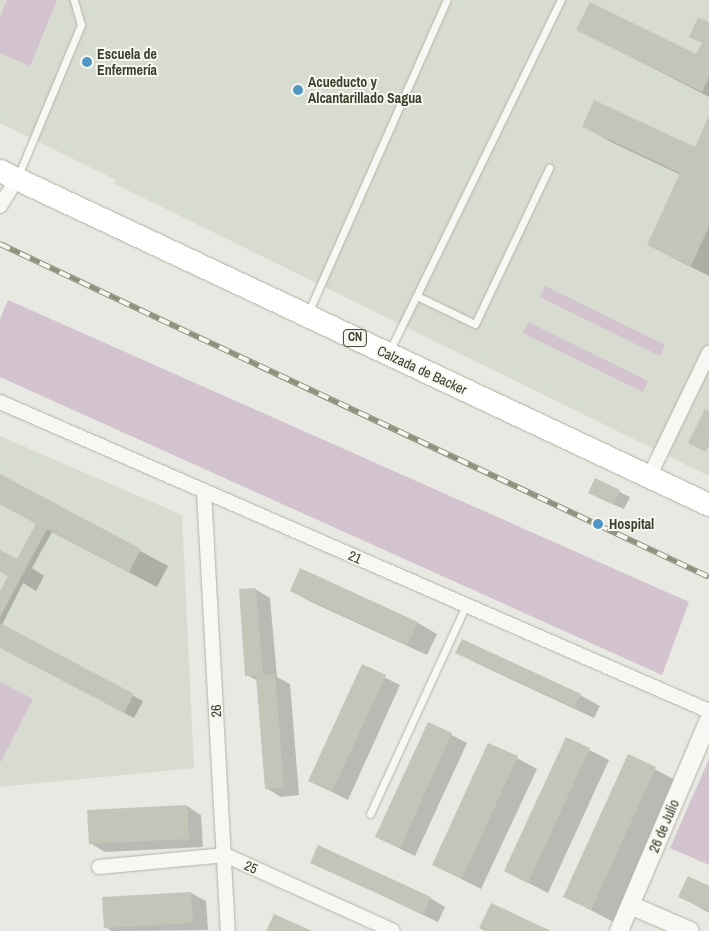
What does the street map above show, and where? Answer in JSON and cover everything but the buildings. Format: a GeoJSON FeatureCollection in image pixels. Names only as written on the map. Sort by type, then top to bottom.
{"type":"FeatureCollection","features":[{"type":"Feature","properties":{"kind":"main road","name":"Calzada de Backer"},"geometry":{"type":"LineString","coordinates":[[8,175],[709,505]]}},
{"type":"Feature","properties":{"kind":"street"},"geometry":{"type":"LineString","coordinates":[[0,206],[8,175]]}},
{"type":"Feature","properties":{"kind":"street"},"geometry":{"type":"LineString","coordinates":[[649,477],[709,353]]}},
{"type":"Feature","properties":{"kind":"street","name":"21"},"geometry":{"type":"LineString","coordinates":[[0,402],[709,711]]}},
{"type":"Feature","properties":{"kind":"street","name":"26"},"geometry":{"type":"LineString","coordinates":[[204,491],[228,931]]}},
{"type":"Feature","properties":{"kind":"street","name":"26 de Julio"},"geometry":{"type":"LineString","coordinates":[[619,931],[709,720]]}},
{"type":"Feature","properties":{"kind":"street","name":"25"},"geometry":{"type":"LineString","coordinates":[[99,867],[225,855],[393,931]]}},
{"type":"Feature","properties":{"kind":"street"},"geometry":{"type":"LineString","coordinates":[[630,905],[690,931]]}},
{"type":"Feature","properties":{"kind":"lane"},"geometry":{"type":"LineString","coordinates":[[8,175],[81,25],[74,0]]}},
{"type":"Feature","properties":{"kind":"lane"},"geometry":{"type":"LineString","coordinates":[[307,315],[447,0]]}},
{"type":"Feature","properties":{"kind":"lane"},"geometry":{"type":"LineString","coordinates":[[389,354],[561,0]]}},
{"type":"Feature","properties":{"kind":"lane"},"geometry":{"type":"LineString","coordinates":[[417,296],[475,324],[549,168]]}},
{"type":"Feature","properties":{"kind":"lane"},"geometry":{"type":"LineString","coordinates":[[370,814],[466,605]]}},
{"type":"Feature","properties":{"kind":"shaded area"},"geometry":{"type":"Polygon","coordinates":[[[0,0],[709,0],[709,476],[115,184],[116,180],[0,123],[0,0]]]}},
{"type":"Feature","properties":{"kind":"shaded area"},"geometry":{"type":"Polygon","coordinates":[[[7,0],[57,0],[30,66],[0,53],[0,17],[7,0]]]}},
{"type":"Feature","properties":{"kind":"shaded area"},"geometry":{"type":"Polygon","coordinates":[[[545,286],[665,345],[660,356],[540,297],[545,286]]]}},
{"type":"Feature","properties":{"kind":"shaded area"},"geometry":{"type":"Polygon","coordinates":[[[8,300],[689,602],[662,675],[0,377],[0,319],[8,300]]]}},
{"type":"Feature","properties":{"kind":"shaded area"},"geometry":{"type":"Polygon","coordinates":[[[528,322],[648,381],[643,392],[523,333],[528,322]]]}},
{"type":"Feature","properties":{"kind":"shaded area"},"geometry":{"type":"Polygon","coordinates":[[[0,436],[182,515],[194,768],[0,787],[0,436]]]}},
{"type":"Feature","properties":{"kind":"shaded area"},"geometry":{"type":"Polygon","coordinates":[[[0,682],[33,699],[0,763],[0,682]]]}},
{"type":"Feature","properties":{"kind":"shaded area"},"geometry":{"type":"Polygon","coordinates":[[[709,759],[709,865],[670,848],[709,759]]]}},
{"type":"Feature","properties":{"kind":"railway"},"geometry":{"type":"LineString","coordinates":[[0,244],[709,577]]}},
{"type":"Feature","properties":{"kind":"place","name":"Escuela de Enfermería"},"geometry":{"type":"Point","coordinates":[87,62]}},
{"type":"Feature","properties":{"kind":"place","name":"Acueducto y Alcantarillado Sagua"},"geometry":{"type":"Point","coordinates":[298,90]}},
{"type":"Feature","properties":{"kind":"place","name":"Hospital"},"geometry":{"type":"Point","coordinates":[598,524]}}]}
